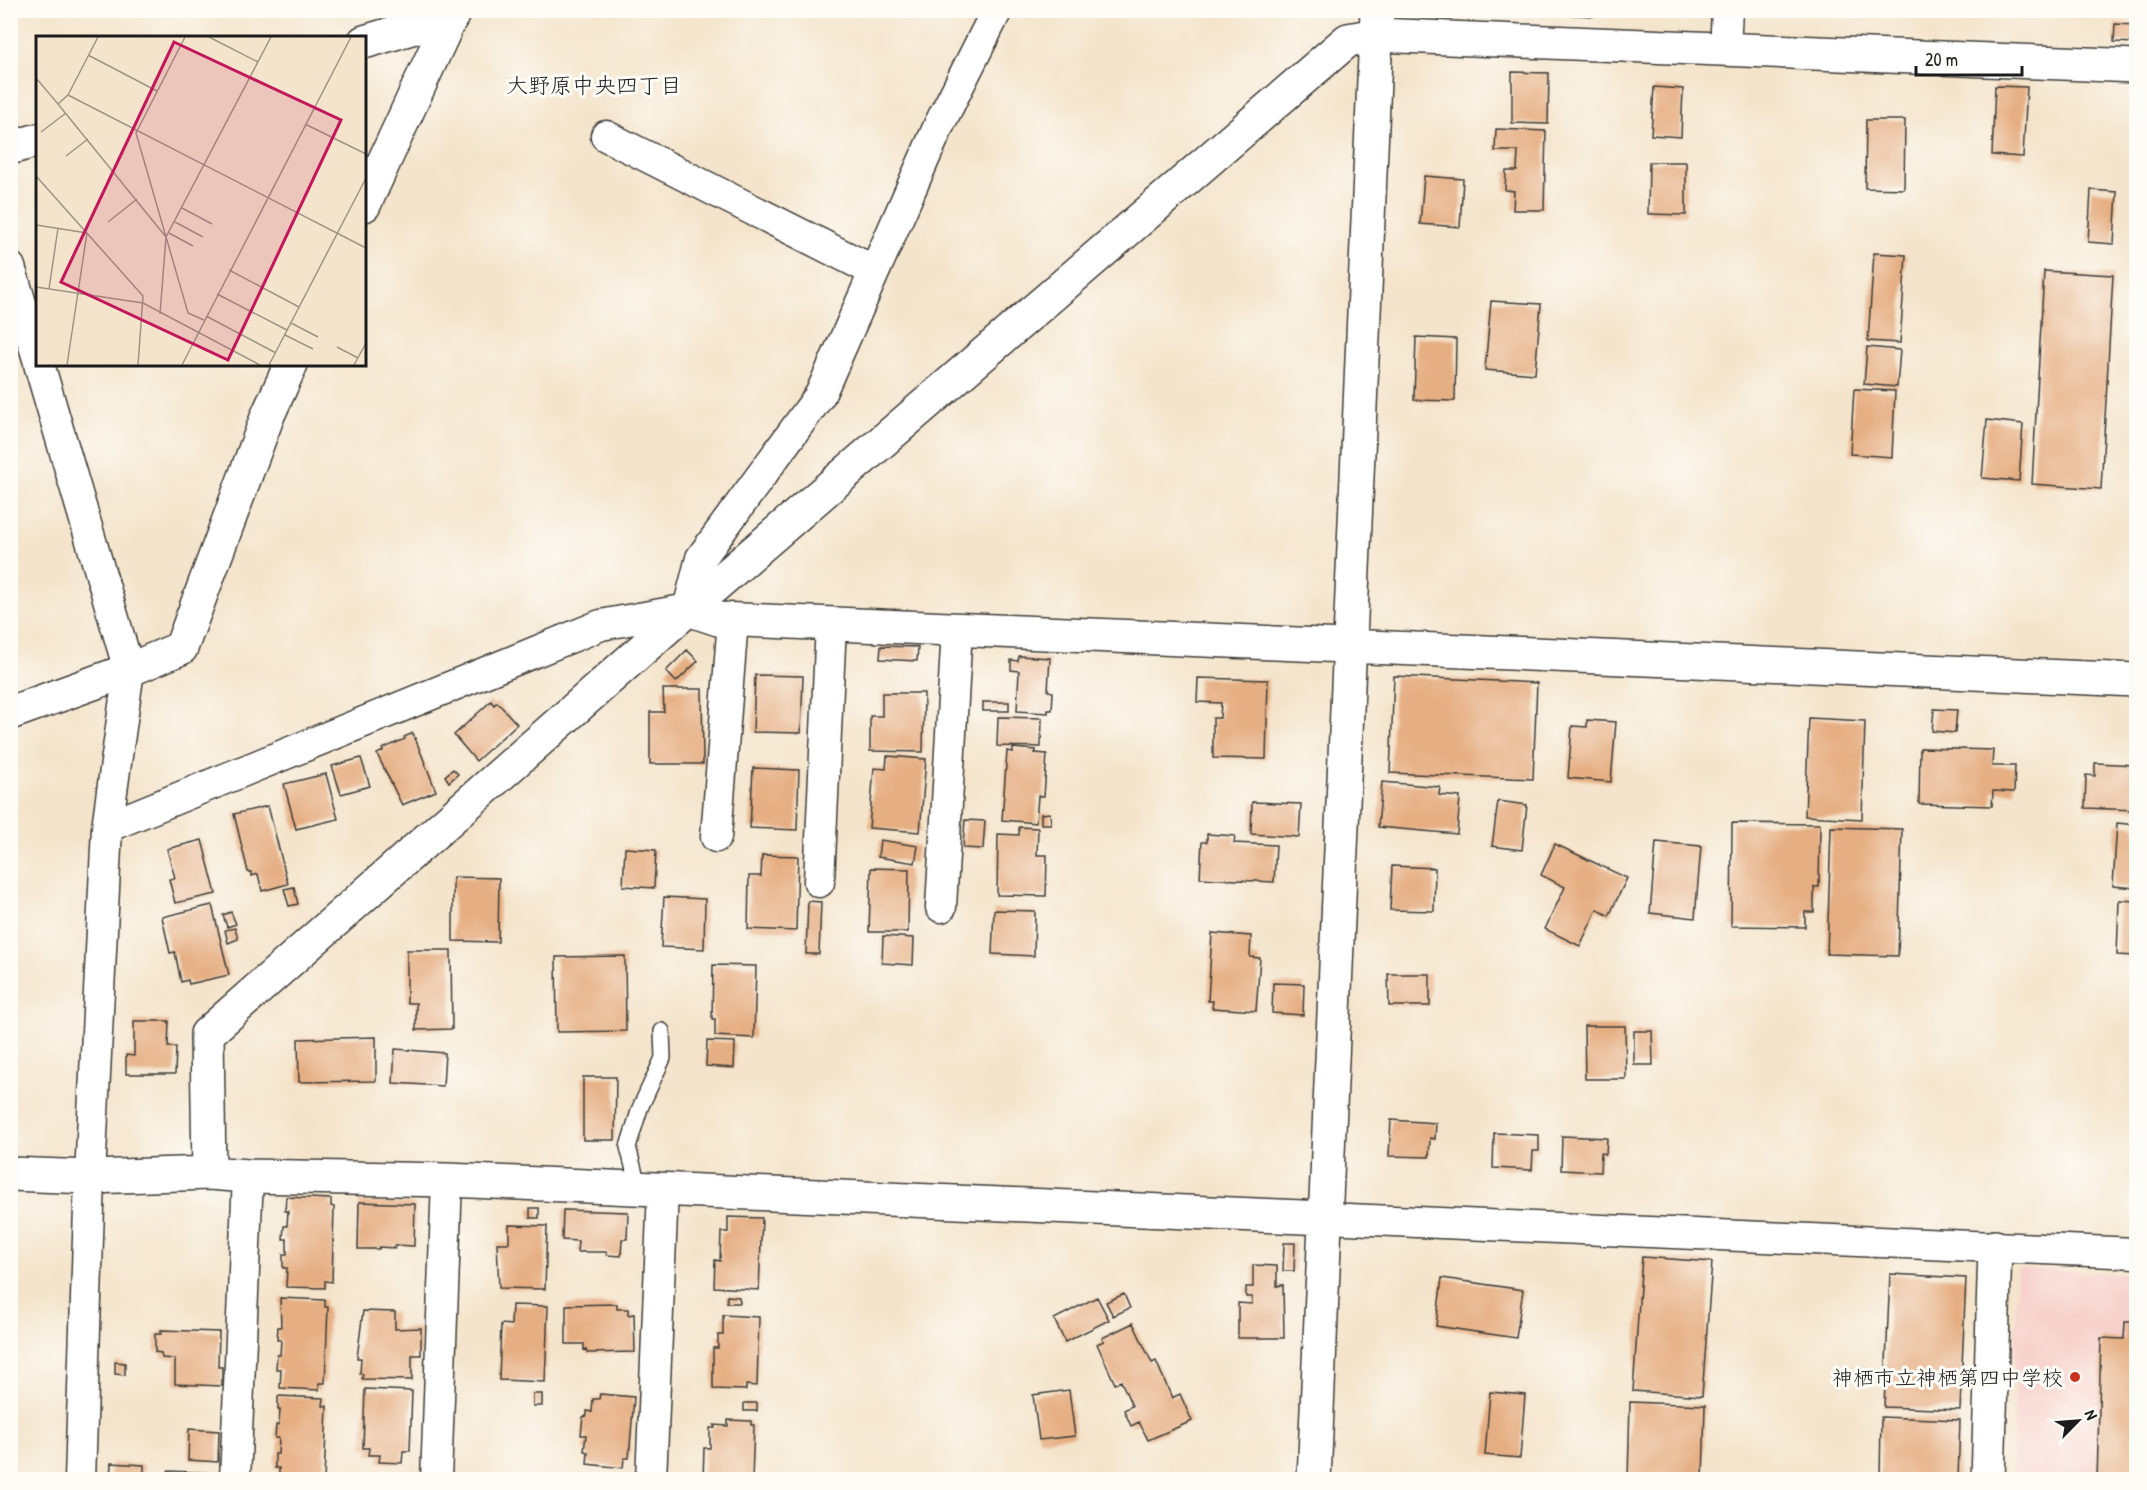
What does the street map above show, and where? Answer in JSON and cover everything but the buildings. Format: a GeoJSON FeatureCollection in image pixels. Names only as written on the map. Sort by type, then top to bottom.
{"type":"FeatureCollection","features":[{"type":"Feature","properties":{"kind":"street"},"geometry":{"type":"LineString","coordinates":[[688,609],[700,558],[820,395],[940,123],[997,10]]}},
{"type":"Feature","properties":{"kind":"street"},"geometry":{"type":"LineString","coordinates":[[1725,49],[1728,10]]}},
{"type":"Feature","properties":{"kind":"street"},"geometry":{"type":"LineString","coordinates":[[366,41],[452,12]]}},
{"type":"Feature","properties":{"kind":"street"},"geometry":{"type":"LineString","coordinates":[[366,201],[452,12]]}},
{"type":"Feature","properties":{"kind":"street"},"geometry":{"type":"LineString","coordinates":[[1314,1479],[1377,23]]}},
{"type":"Feature","properties":{"kind":"street"},"geometry":{"type":"LineString","coordinates":[[209,1173],[207,1034],[688,609],[1348,40],[1377,23],[1725,49],[2136,66]]}},
{"type":"Feature","properties":{"kind":"street"},"geometry":{"type":"LineString","coordinates":[[606,136],[874,271]]}},
{"type":"Feature","properties":{"kind":"street"},"geometry":{"type":"LineString","coordinates":[[10,148],[36,141]]}},
{"type":"Feature","properties":{"kind":"street"},"geometry":{"type":"LineString","coordinates":[[10,267],[36,352]]}},
{"type":"Feature","properties":{"kind":"street"},"geometry":{"type":"LineString","coordinates":[[40,366],[129,670],[107,827],[90,1177],[80,1479]]}},
{"type":"Feature","properties":{"kind":"street"},"geometry":{"type":"LineString","coordinates":[[10,713],[129,670],[181,648],[268,415],[290,366]]}},
{"type":"Feature","properties":{"kind":"street"},"geometry":{"type":"LineString","coordinates":[[107,827],[601,625],[688,609],[718,619],[733,620],[2136,680]]}},
{"type":"Feature","properties":{"kind":"street"},"geometry":{"type":"LineString","coordinates":[[716,837],[733,620]]}},
{"type":"Feature","properties":{"kind":"street"},"geometry":{"type":"LineString","coordinates":[[819,882],[831,624]]}},
{"type":"Feature","properties":{"kind":"street"},"geometry":{"type":"LineString","coordinates":[[940,907],[957,629]]}},
{"type":"Feature","properties":{"kind":"street"},"geometry":{"type":"LineString","coordinates":[[10,1174],[90,1177],[209,1173],[248,1176],[447,1180],[2136,1253]]}},
{"type":"Feature","properties":{"kind":"street"},"geometry":{"type":"LineString","coordinates":[[235,1479],[248,1176]]}},
{"type":"Feature","properties":{"kind":"street"},"geometry":{"type":"LineString","coordinates":[[436,1479],[447,1180]]}},
{"type":"Feature","properties":{"kind":"street"},"geometry":{"type":"LineString","coordinates":[[651,1189],[651,1479]]}},
{"type":"Feature","properties":{"kind":"street"},"geometry":{"type":"LineString","coordinates":[[1988,1479],[1995,1247]]}},
{"type":"Feature","properties":{"kind":"lane"},"geometry":{"type":"LineString","coordinates":[[651,1189],[628,1147],[640,1108],[663,1058],[662,1031]]}},
{"type":"Feature","properties":{"kind":"shaded area","name":"神栖市立神栖第四中学校"},"geometry":{"type":"Polygon","coordinates":[[[2017,1268],[2136,1274],[2136,1479],[2012,1480],[2017,1268]]]}},
{"type":"Feature","properties":{"kind":"place","name":"神栖市立神栖第四中学校"},"geometry":{"type":"Point","coordinates":[2075,1377]}},
{"type":"Feature","properties":{"kind":"district","name":"大野原中央四丁目"},"geometry":{"type":"Point","coordinates":[594,85]}}]}
